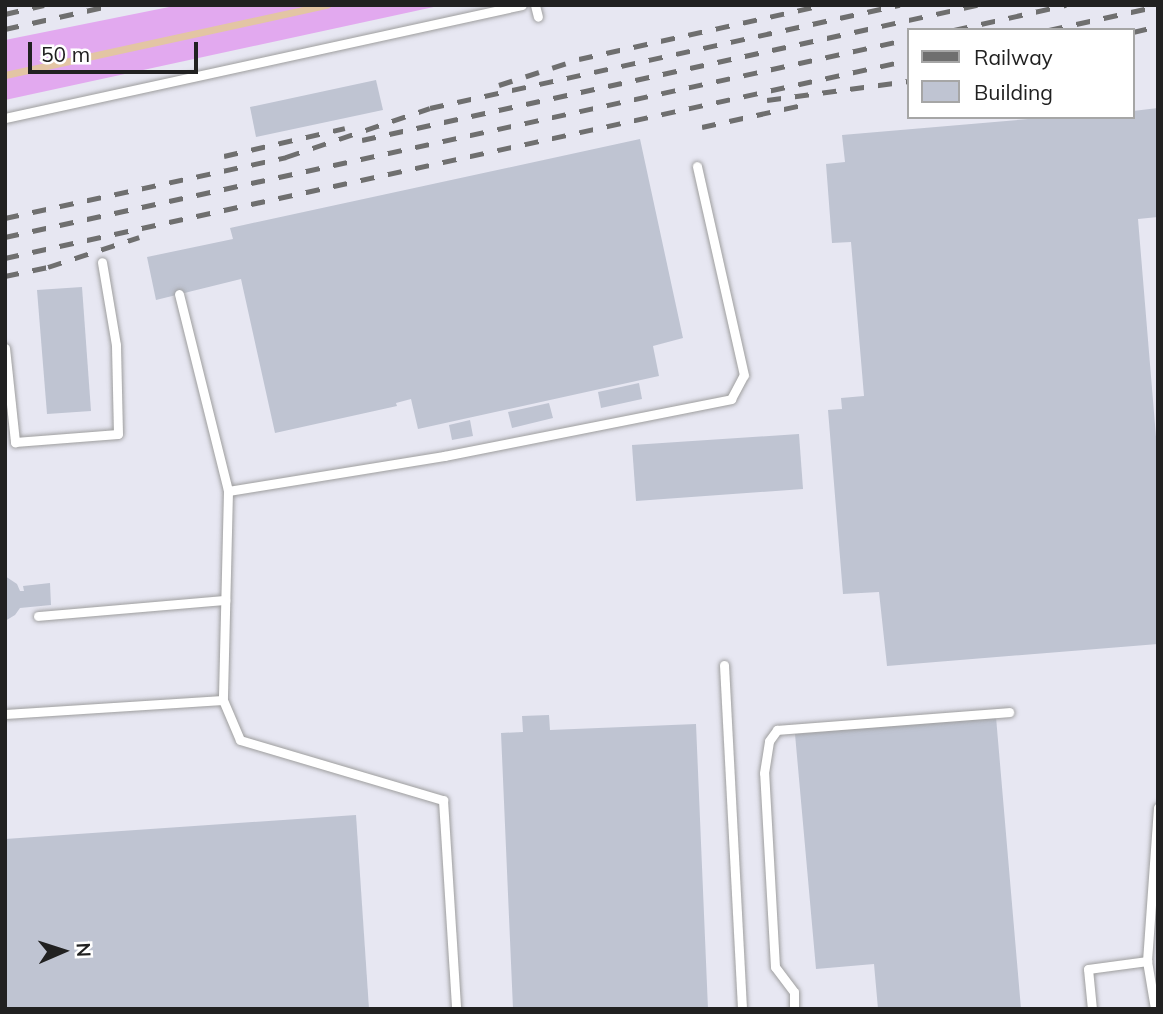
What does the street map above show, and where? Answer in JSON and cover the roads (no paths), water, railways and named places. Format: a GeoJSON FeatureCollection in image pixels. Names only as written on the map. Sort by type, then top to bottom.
{"type":"FeatureCollection","features":[{"type":"Feature","properties":{"kind":"lane"},"geometry":{"type":"LineString","coordinates":[[5,118],[522,5]]}},
{"type":"Feature","properties":{"kind":"lane"},"geometry":{"type":"LineString","coordinates":[[536,5],[538,17]]}},
{"type":"Feature","properties":{"kind":"lane"},"geometry":{"type":"LineString","coordinates":[[228,491],[444,456],[731,399],[744,375],[697,166]]}},
{"type":"Feature","properties":{"kind":"lane"},"geometry":{"type":"LineString","coordinates":[[5,348],[8,398],[15,442],[118,434],[116,345],[102,262]]}},
{"type":"Feature","properties":{"kind":"lane"},"geometry":{"type":"LineString","coordinates":[[179,294],[228,491],[223,700],[240,740],[443,800],[456,1009]]}},
{"type":"Feature","properties":{"kind":"lane"},"geometry":{"type":"LineString","coordinates":[[38,616],[225,600]]}},
{"type":"Feature","properties":{"kind":"lane"},"geometry":{"type":"LineString","coordinates":[[724,665],[742,1009]]}},
{"type":"Feature","properties":{"kind":"lane"},"geometry":{"type":"LineString","coordinates":[[5,714],[223,700]]}},
{"type":"Feature","properties":{"kind":"lane"},"geometry":{"type":"LineString","coordinates":[[794,1009],[794,992],[775,967],[764,774],[769,741],[777,730],[1009,712]]}},
{"type":"Feature","properties":{"kind":"lane"},"geometry":{"type":"LineString","coordinates":[[1155,1009],[1147,961],[1158,807]]}},
{"type":"Feature","properties":{"kind":"lane"},"geometry":{"type":"LineString","coordinates":[[1092,1009],[1088,969],[1147,961]]}},
{"type":"Feature","properties":{"kind":"waterway"},"geometry":{"type":"LineString","coordinates":[[5,75],[327,5]]}},
{"type":"Feature","properties":{"kind":"railway"},"geometry":{"type":"LineString","coordinates":[[5,14],[44,5]]}},
{"type":"Feature","properties":{"kind":"railway"},"geometry":{"type":"LineString","coordinates":[[5,29],[112,5]]}},
{"type":"Feature","properties":{"kind":"railway"},"geometry":{"type":"LineString","coordinates":[[499,85],[579,59],[822,5]]}},
{"type":"Feature","properties":{"kind":"railway"},"geometry":{"type":"LineString","coordinates":[[5,218],[286,157],[430,108],[900,5]]}},
{"type":"Feature","properties":{"kind":"railway"},"geometry":{"type":"LineString","coordinates":[[362,140],[977,5]]}},
{"type":"Feature","properties":{"kind":"railway"},"geometry":{"type":"LineString","coordinates":[[963,28],[1066,5]]}},
{"type":"Feature","properties":{"kind":"railway"},"geometry":{"type":"LineString","coordinates":[[1058,28],[1158,6]]}},
{"type":"Feature","properties":{"kind":"railway"},"geometry":{"type":"LineString","coordinates":[[1135,32],[1158,26]]}},
{"type":"Feature","properties":{"kind":"railway"},"geometry":{"type":"LineString","coordinates":[[5,237],[908,39]]}},
{"type":"Feature","properties":{"kind":"railway"},"geometry":{"type":"LineString","coordinates":[[5,258],[908,60]]}},
{"type":"Feature","properties":{"kind":"railway"},"geometry":{"type":"LineString","coordinates":[[767,100],[908,81]]}},
{"type":"Feature","properties":{"kind":"railway"},"geometry":{"type":"LineString","coordinates":[[702,127],[802,105]]}},
{"type":"Feature","properties":{"kind":"railway"},"geometry":{"type":"LineString","coordinates":[[224,156],[345,128]]}},
{"type":"Feature","properties":{"kind":"railway"},"geometry":{"type":"LineString","coordinates":[[5,276],[48,267],[139,237]]}}]}
